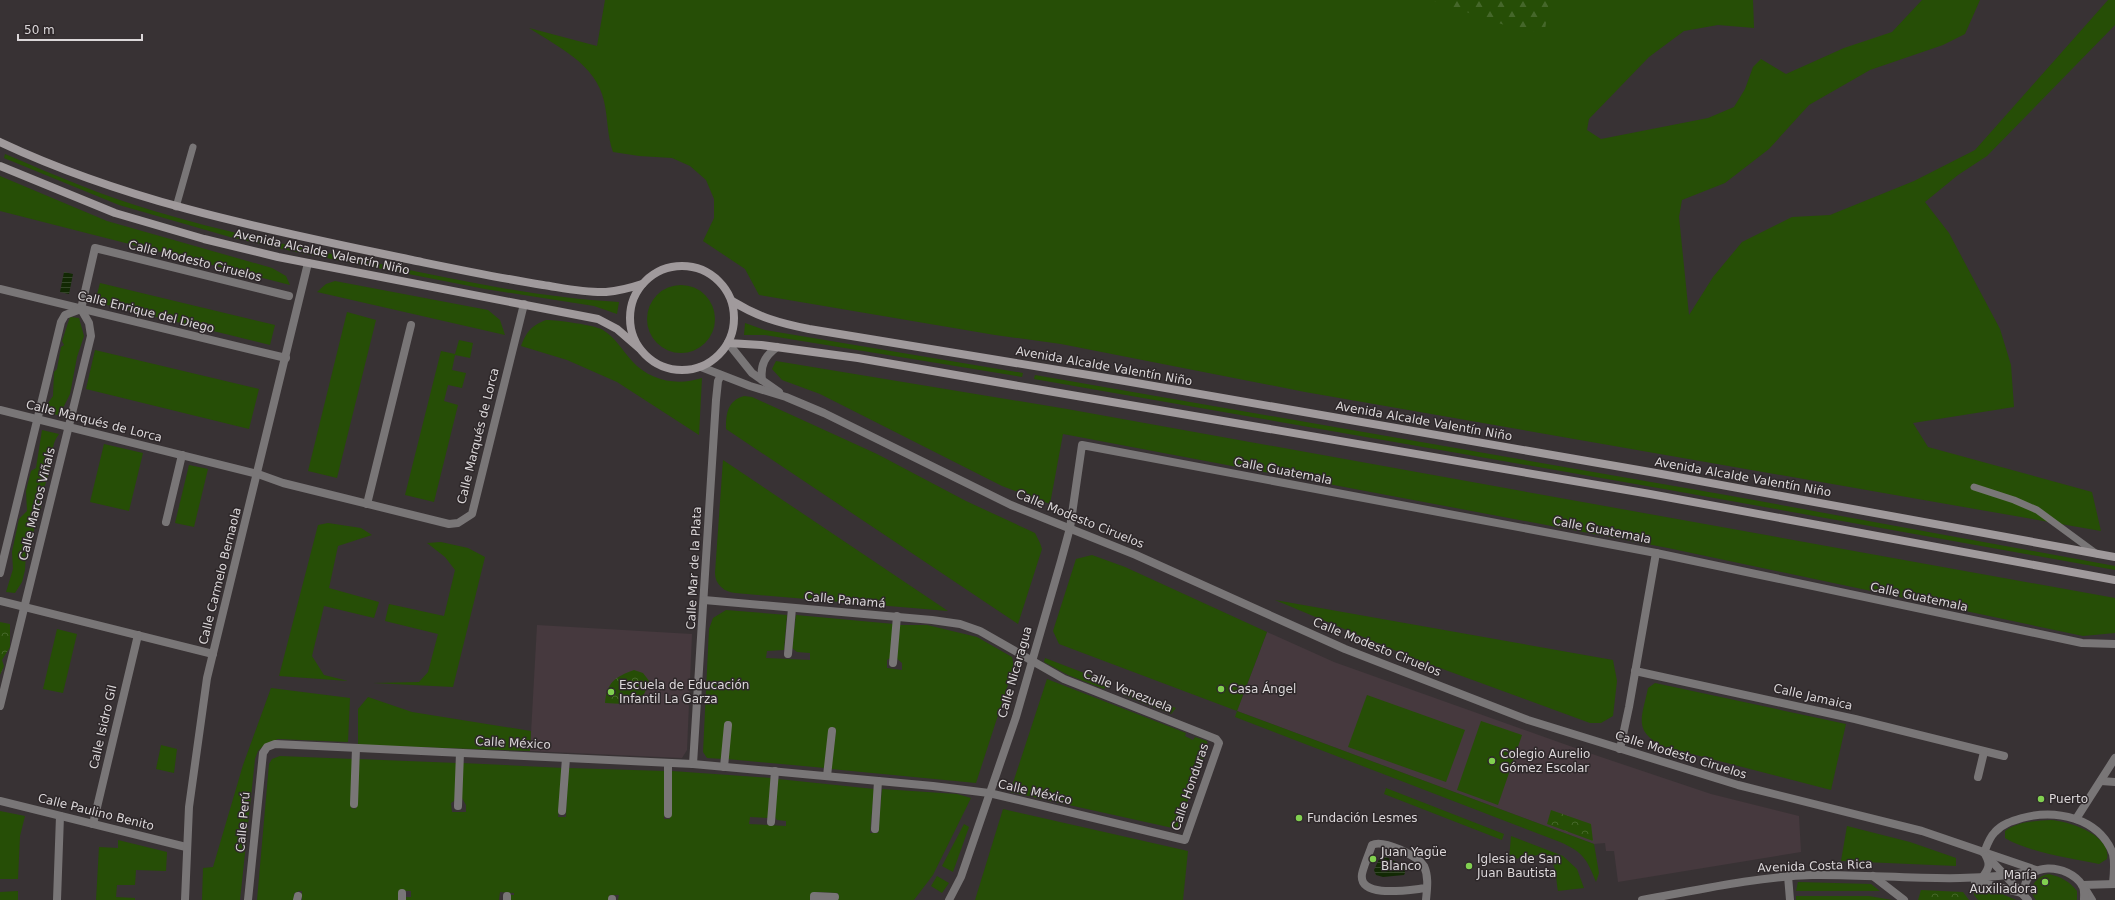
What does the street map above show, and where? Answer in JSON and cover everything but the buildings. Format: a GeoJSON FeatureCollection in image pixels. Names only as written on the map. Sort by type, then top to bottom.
{"type":"FeatureCollection","features":[{"type":"Feature","properties":{"kind":"street","name":"Avenida Alcalde Valentín Niño"},"geometry":{"type":"LineString","coordinates":[[0,142],[128,193],[176,208],[490,277],[604,292],[642,284]]}},
{"type":"Feature","properties":{"kind":"street","name":"Avenida Alcalde Valentín Niño"},"geometry":{"type":"LineString","coordinates":[[0,166],[115,213],[204,239],[308,263],[598,319],[617,329],[639,348]]}},
{"type":"Feature","properties":{"kind":"street","name":"Calle Modesto Ciruelos"},"geometry":{"type":"LineString","coordinates":[[81,309],[95,248],[289,296]]}},
{"type":"Feature","properties":{"kind":"street","name":"Calle Carmelo Bernaola"},"geometry":{"type":"LineString","coordinates":[[185,900],[186,847],[194,756],[213,654],[258,474],[308,263]]}},
{"type":"Feature","properties":{"kind":"street"},"geometry":{"type":"LineString","coordinates":[[678,266],[692,267],[705,271],[716,278],[726,289],[732,301],[734,322],[728,343],[716,358],[701,367],[687,370],[673,370],[660,366],[648,359],[639,348],[633,336],[630,323],[630,309],[634,296],[642,284],[652,275],[664,269],[678,266]]}},
{"type":"Feature","properties":{"kind":"street","name":"Calle Enrique del Diego"},"geometry":{"type":"LineString","coordinates":[[0,289],[286,358]]}},
{"type":"Feature","properties":{"kind":"street","name":"Avenida Alcalde Valentín Niño"},"geometry":{"type":"LineString","coordinates":[[732,301],[751,312],[773,321],[809,328],[1125,381],[1624,468],[2115,557]]}},
{"type":"Feature","properties":{"kind":"street","name":"Calle Marqués de Lorca"},"geometry":{"type":"LineString","coordinates":[[0,410],[258,474],[283,483],[367,504],[449,524],[458,523],[472,514],[524,304]]}},
{"type":"Feature","properties":{"kind":"street","name":"Calle Marcos Viñals"},"geometry":{"type":"LineString","coordinates":[[0,573],[61,322],[65,316],[81,309],[89,323],[91,336],[0,706]]}},
{"type":"Feature","properties":{"kind":"street"},"geometry":{"type":"LineString","coordinates":[[367,504],[411,325]]}},
{"type":"Feature","properties":{"kind":"street"},"geometry":{"type":"LineString","coordinates":[[728,343],[777,347],[865,360],[1642,493],[2115,580]]}},
{"type":"Feature","properties":{"kind":"street","name":"Calle Modesto Ciruelos"},"geometry":{"type":"LineString","coordinates":[[728,343],[745,366],[762,380],[786,396]]}},
{"type":"Feature","properties":{"kind":"street"},"geometry":{"type":"LineString","coordinates":[[762,380],[761,370],[763,361],[768,354],[777,347]]}},
{"type":"Feature","properties":{"kind":"street","name":"Calle Modesto Ciruelos"},"geometry":{"type":"LineString","coordinates":[[701,367],[750,386],[786,396],[876,437],[965,484],[1010,505],[1070,528],[1206,585],[1345,649],[1528,720],[1738,785],[1922,831],[1984,854],[2036,870]]}},
{"type":"Feature","properties":{"kind":"street","name":"Calle Mar de la Plata"},"geometry":{"type":"LineString","coordinates":[[693,764],[716,400],[718,381],[721,375]]}},
{"type":"Feature","properties":{"kind":"street","name":"Calle Nicaragua"},"geometry":{"type":"LineString","coordinates":[[949,900],[960,877],[1016,717],[1031,660],[1070,528],[1082,445]]}},
{"type":"Feature","properties":{"kind":"street","name":"Calle Guatemala"},"geometry":{"type":"LineString","coordinates":[[1082,445],[1656,553],[2082,644],[2115,644]]}},
{"type":"Feature","properties":{"kind":"street"},"geometry":{"type":"LineString","coordinates":[[166,522],[182,455]]}},
{"type":"Feature","properties":{"kind":"street"},"geometry":{"type":"LineString","coordinates":[[1620,749],[1636,670],[1656,553]]}},
{"type":"Feature","properties":{"kind":"street","name":"Calle Panamá"},"geometry":{"type":"LineString","coordinates":[[704,600],[897,616],[960,624],[980,631],[1031,660]]}},
{"type":"Feature","properties":{"kind":"street"},"geometry":{"type":"LineString","coordinates":[[0,601],[213,654]]}},
{"type":"Feature","properties":{"kind":"street","name":"Calle Panamá"},"geometry":{"type":"LineString","coordinates":[[788,654],[792,608]]}},
{"type":"Feature","properties":{"kind":"street","name":"Calle Panamá"},"geometry":{"type":"LineString","coordinates":[[893,664],[897,616]]}},
{"type":"Feature","properties":{"kind":"street","name":"Calle Isidro Gil"},"geometry":{"type":"LineString","coordinates":[[93,824],[138,635]]}},
{"type":"Feature","properties":{"kind":"street","name":"Calle Venezuela"},"geometry":{"type":"LineString","coordinates":[[1031,660],[1064,679],[1218,741]]}},
{"type":"Feature","properties":{"kind":"street","name":"Calle Jamaica"},"geometry":{"type":"LineString","coordinates":[[1636,670],[1848,717],[2004,756]]}},
{"type":"Feature","properties":{"kind":"street"},"geometry":{"type":"LineString","coordinates":[[724,767],[728,725]]}},
{"type":"Feature","properties":{"kind":"street"},"geometry":{"type":"LineString","coordinates":[[827,776],[832,730]]}},
{"type":"Feature","properties":{"kind":"street","name":"Calle Honduras"},"geometry":{"type":"LineString","coordinates":[[1185,840],[1218,741]]}},
{"type":"Feature","properties":{"kind":"street","name":"Calle México"},"geometry":{"type":"LineString","coordinates":[[267,747],[275,744],[693,764],[878,781],[989,793],[1185,840]]}},
{"type":"Feature","properties":{"kind":"street","name":"Calle Perú"},"geometry":{"type":"LineString","coordinates":[[248,900],[261,765],[263,753],[267,747]]}},
{"type":"Feature","properties":{"kind":"street"},"geometry":{"type":"LineString","coordinates":[[354,804],[356,748]]}},
{"type":"Feature","properties":{"kind":"street"},"geometry":{"type":"LineString","coordinates":[[1978,777],[1984,752]]}},
{"type":"Feature","properties":{"kind":"street","name":"Calle México"},"geometry":{"type":"LineString","coordinates":[[458,806],[460,753]]}},
{"type":"Feature","properties":{"kind":"street","name":"Calle México"},"geometry":{"type":"LineString","coordinates":[[562,812],[566,758]]}},
{"type":"Feature","properties":{"kind":"street"},"geometry":{"type":"LineString","coordinates":[[2076,819],[2115,758]]}},
{"type":"Feature","properties":{"kind":"street"},"geometry":{"type":"LineString","coordinates":[[668,763],[668,814]]}},
{"type":"Feature","properties":{"kind":"street"},"geometry":{"type":"LineString","coordinates":[[771,822],[775,771]]}},
{"type":"Feature","properties":{"kind":"street"},"geometry":{"type":"LineString","coordinates":[[875,829],[878,781]]}},
{"type":"Feature","properties":{"kind":"street"},"geometry":{"type":"LineString","coordinates":[[2100,781],[2115,782]]}},
{"type":"Feature","properties":{"kind":"street","name":"Calle Paulino Benito"},"geometry":{"type":"LineString","coordinates":[[0,801],[186,847]]}},
{"type":"Feature","properties":{"kind":"street"},"geometry":{"type":"LineString","coordinates":[[1982,878],[1988,872],[1989,866],[1984,854],[1989,840],[1996,831],[2015,820],[2043,814],[2062,815],[2076,819],[2093,828],[2110,847],[2114,854],[2114,884],[2082,885]]}},
{"type":"Feature","properties":{"kind":"street"},"geometry":{"type":"LineString","coordinates":[[57,900],[60,816]]}},
{"type":"Feature","properties":{"kind":"street"},"geometry":{"type":"LineString","coordinates":[[1426,900],[1427,888],[1428,876],[1423,865],[1415,857],[1383,843],[1377,842],[1372,845],[1362,876],[1364,884],[1369,889],[1378,892],[1427,888]]}},
{"type":"Feature","properties":{"kind":"street","name":"Calle Modesto Ciruelos"},"geometry":{"type":"LineString","coordinates":[[1984,854],[2026,897]]}},
{"type":"Feature","properties":{"kind":"street"},"geometry":{"type":"LineString","coordinates":[[2026,897],[2024,884],[2027,877],[2036,870],[2048,869],[2065,873],[2082,885],[2092,900]]}},
{"type":"Feature","properties":{"kind":"street","name":"Avenida Costa Rica"},"geometry":{"type":"LineString","coordinates":[[1642,900],[1751,880],[1788,876],[1872,876],[1966,879],[2007,876],[2036,870]]}},
{"type":"Feature","properties":{"kind":"street"},"geometry":{"type":"LineString","coordinates":[[1788,876],[1790,900]]}},
{"type":"Feature","properties":{"kind":"street"},"geometry":{"type":"LineString","coordinates":[[1872,876],[1904,900]]}},
{"type":"Feature","properties":{"kind":"street","name":"Avenida Costa Rica"},"geometry":{"type":"LineString","coordinates":[[1966,879],[2026,897]]}},
{"type":"Feature","properties":{"kind":"street"},"geometry":{"type":"LineString","coordinates":[[2082,885],[2084,900]]}},
{"type":"Feature","properties":{"kind":"street"},"geometry":{"type":"LineString","coordinates":[[814,900],[814,896],[835,897]]}},
{"type":"Feature","properties":{"kind":"lane"},"geometry":{"type":"LineString","coordinates":[[176,208],[193,147]]}},
{"type":"Feature","properties":{"kind":"lane"},"geometry":{"type":"LineString","coordinates":[[1974,486],[2037,510],[2097,554]]}},
{"type":"Feature","properties":{"kind":"shaded area"},"geometry":{"type":"Polygon","coordinates":[[[64,272],[73,274],[69,294],[60,292],[64,272]]]}},
{"type":"Feature","properties":{"kind":"shaded area","name":"Escuela de Educación Infantil La Garza"},"geometry":{"type":"Polygon","coordinates":[[[537,625],[692,634],[687,750],[682,758],[530,751],[537,625]]]}},
{"type":"Feature","properties":{"kind":"shaded area","name":"Colegio Aurelio Gómez Escolar"},"geometry":{"type":"Polygon","coordinates":[[[1267,632],[1334,662],[1595,755],[1711,794],[1799,816],[1801,852],[1618,882],[1614,851],[1606,851],[1605,843],[1594,844],[1237,711],[1267,632]]]}},
{"type":"Feature","properties":{"kind":"shaded area"},"geometry":{"type":"Polygon","coordinates":[[[1380,857],[1386,857],[1405,866],[1404,875],[1383,877],[1376,875],[1374,870],[1380,857]]]}},
{"type":"Feature","properties":{"kind":"green space"},"geometry":{"type":"Polygon","coordinates":[[[605,0],[1753,0],[1754,28],[1718,25],[1684,31],[1649,57],[1589,119],[1587,130],[1601,139],[1708,118],[1734,107],[1745,89],[1753,67],[1761,59],[1786,74],[1844,48],[1892,32],[1922,0],[1980,0],[1965,34],[1943,45],[1870,70],[1809,105],[1769,149],[1725,183],[1682,200],[1679,217],[1689,315],[1713,277],[1742,242],[1792,217],[1830,215],[1914,181],[1975,150],[2108,0],[2115,0],[2115,25],[1987,156],[1958,175],[1925,202],[1949,233],[2000,329],[2011,365],[2014,407],[1913,423],[1928,447],[2092,492],[2101,531],[1305,392],[1061,344],[995,335],[759,295],[745,269],[703,241],[714,218],[714,199],[706,180],[690,166],[672,158],[639,156],[613,152],[604,101],[600,88],[593,77],[574,58],[529,28],[597,46],[605,0]]]}},
{"type":"Feature","properties":{"kind":"green space"},"geometry":{"type":"Polygon","coordinates":[[[1431,0],[1549,0],[1545,30],[1525,32],[1431,0]]]}},
{"type":"Feature","properties":{"kind":"green space"},"geometry":{"type":"Polygon","coordinates":[[[5,154],[116,199],[211,227],[298,247],[472,283],[561,297],[619,302],[617,314],[594,306],[485,289],[296,252],[230,237],[119,205],[4,158],[5,154]]]}},
{"type":"Feature","properties":{"kind":"green space"},"geometry":{"type":"Polygon","coordinates":[[[0,176],[107,221],[272,268],[286,276],[290,285],[0,211],[0,176]]]}},
{"type":"Feature","properties":{"kind":"green space"},"geometry":{"type":"Polygon","coordinates":[[[335,281],[488,310],[500,320],[505,335],[317,292],[326,284],[335,281]]]}},
{"type":"Feature","properties":{"kind":"green space"},"geometry":{"type":"Polygon","coordinates":[[[100,283],[275,325],[270,345],[95,302],[100,283]]]}},
{"type":"Feature","properties":{"kind":"green space"},"geometry":{"type":"Polygon","coordinates":[[[674,285],[688,285],[700,290],[710,300],[715,312],[715,326],[710,338],[700,348],[688,353],[674,353],[662,348],[652,338],[647,326],[647,312],[652,300],[662,290],[674,285]]]}},
{"type":"Feature","properties":{"kind":"green space"},"geometry":{"type":"Polygon","coordinates":[[[347,312],[376,320],[337,478],[308,471],[347,312]]]}},
{"type":"Feature","properties":{"kind":"green space"},"geometry":{"type":"Polygon","coordinates":[[[70,317],[79,318],[84,336],[77,357],[70,394],[63,408],[62,416],[46,412],[46,406],[53,396],[54,372],[57,369],[61,347],[64,345],[62,341],[70,317]]]}},
{"type":"Feature","properties":{"kind":"green space"},"geometry":{"type":"Polygon","coordinates":[[[546,320],[567,322],[603,330],[615,340],[639,368],[655,377],[664,380],[683,382],[702,378],[699,435],[617,382],[567,360],[521,346],[525,336],[530,330],[537,324],[546,320]]]}},
{"type":"Feature","properties":{"kind":"green space"},"geometry":{"type":"Polygon","coordinates":[[[745,323],[765,330],[1023,373],[1022,377],[765,335],[744,335],[745,323]]]}},
{"type":"Feature","properties":{"kind":"green space"},"geometry":{"type":"Polygon","coordinates":[[[459,340],[473,343],[470,358],[455,355],[452,370],[466,373],[462,388],[448,385],[444,401],[458,405],[434,502],[405,495],[441,351],[455,354],[459,340]]]}},
{"type":"Feature","properties":{"kind":"green space"},"geometry":{"type":"Polygon","coordinates":[[[95,350],[259,389],[249,429],[86,389],[95,350]]]}},
{"type":"Feature","properties":{"kind":"green space"},"geometry":{"type":"Polygon","coordinates":[[[776,361],[1067,409],[2115,598],[2115,633],[2083,636],[1668,548],[1063,434],[1050,504],[1002,486],[820,394],[782,380],[772,369],[776,361]]]}},
{"type":"Feature","properties":{"kind":"green space"},"geometry":{"type":"Polygon","coordinates":[[[1035,375],[1726,495],[2115,566],[2115,570],[1664,489],[1034,379],[1035,375]]]}},
{"type":"Feature","properties":{"kind":"green space"},"geometry":{"type":"Polygon","coordinates":[[[744,396],[752,397],[877,454],[966,501],[1035,533],[1042,549],[1018,624],[726,429],[727,413],[731,405],[738,398],[744,396]]]}},
{"type":"Feature","properties":{"kind":"green space"},"geometry":{"type":"Polygon","coordinates":[[[42,430],[59,434],[54,445],[53,457],[43,491],[38,499],[43,501],[35,523],[32,542],[26,551],[25,570],[22,582],[15,593],[6,592],[13,569],[12,552],[19,519],[27,511],[26,491],[31,471],[36,468],[42,430]]]}},
{"type":"Feature","properties":{"kind":"green space"},"geometry":{"type":"Polygon","coordinates":[[[104,444],[143,453],[129,511],[90,502],[104,444]]]}},
{"type":"Feature","properties":{"kind":"green space"},"geometry":{"type":"Polygon","coordinates":[[[723,460],[948,611],[735,593],[727,591],[721,587],[715,577],[715,573],[723,460]]]}},
{"type":"Feature","properties":{"kind":"green space"},"geometry":{"type":"Polygon","coordinates":[[[189,465],[208,469],[194,527],[175,523],[189,465]]]}},
{"type":"Feature","properties":{"kind":"green space"},"geometry":{"type":"Polygon","coordinates":[[[328,523],[361,528],[372,535],[338,546],[329,588],[379,602],[374,618],[324,606],[312,656],[324,675],[348,681],[279,676],[318,525],[328,523]]]}},
{"type":"Feature","properties":{"kind":"green space"},"geometry":{"type":"Polygon","coordinates":[[[441,542],[468,548],[485,557],[453,687],[373,683],[419,682],[428,672],[438,634],[385,621],[389,604],[444,616],[455,570],[445,557],[427,543],[441,542]]]}},
{"type":"Feature","properties":{"kind":"green space"},"geometry":{"type":"Polygon","coordinates":[[[1092,555],[1125,567],[1267,632],[1237,711],[1059,644],[1053,631],[1076,559],[1092,555]]]}},
{"type":"Feature","properties":{"kind":"green space"},"geometry":{"type":"Polygon","coordinates":[[[1275,600],[1613,660],[1617,681],[1613,716],[1601,723],[1590,723],[1418,660],[1275,600]]]}},
{"type":"Feature","properties":{"kind":"green space"},"geometry":{"type":"Polygon","coordinates":[[[726,610],[787,615],[784,650],[767,651],[766,658],[810,660],[810,653],[797,652],[792,648],[796,615],[894,624],[890,658],[887,660],[887,668],[902,670],[902,663],[895,657],[899,625],[927,625],[977,637],[1012,657],[1014,666],[976,783],[831,769],[836,730],[834,727],[829,730],[825,768],[727,759],[731,722],[726,721],[723,759],[707,758],[703,752],[709,629],[713,618],[726,610]]]}},
{"type":"Feature","properties":{"kind":"green space"},"geometry":{"type":"Polygon","coordinates":[[[0,622],[10,624],[10,647],[2,660],[4,666],[0,675],[0,622]]]}},
{"type":"Feature","properties":{"kind":"green space"},"geometry":{"type":"Polygon","coordinates":[[[57,629],[77,634],[63,693],[43,689],[57,629]]]}},
{"type":"Feature","properties":{"kind":"green space"},"geometry":{"type":"Polygon","coordinates":[[[1045,658],[1110,683],[1104,689],[1068,675],[1044,662],[1045,658]]]}},
{"type":"Feature","properties":{"kind":"green space"},"geometry":{"type":"Polygon","coordinates":[[[634,670],[643,673],[650,682],[643,696],[623,696],[623,704],[605,703],[608,690],[613,681],[634,670]]]}},
{"type":"Feature","properties":{"kind":"green space"},"geometry":{"type":"Polygon","coordinates":[[[1047,679],[1186,733],[1185,736],[1193,740],[1195,737],[1207,741],[1208,747],[1177,829],[1010,792],[1047,679]]]}},
{"type":"Feature","properties":{"kind":"green space"},"geometry":{"type":"Polygon","coordinates":[[[1655,683],[1846,724],[1831,790],[1665,747],[1655,741],[1644,729],[1642,716],[1648,688],[1655,683]]]}},
{"type":"Feature","properties":{"kind":"green space"},"geometry":{"type":"Polygon","coordinates":[[[271,688],[350,698],[348,742],[278,739],[265,744],[258,751],[255,759],[240,900],[202,900],[203,868],[213,867],[243,765],[271,688]]]}},
{"type":"Feature","properties":{"kind":"green space"},"geometry":{"type":"Polygon","coordinates":[[[1123,688],[1176,708],[1171,714],[1123,695],[1123,688]]]}},
{"type":"Feature","properties":{"kind":"green space"},"geometry":{"type":"Polygon","coordinates":[[[1367,695],[1465,730],[1446,782],[1348,747],[1367,695]]]}},
{"type":"Feature","properties":{"kind":"green space"},"geometry":{"type":"Polygon","coordinates":[[[368,697],[412,712],[531,731],[530,751],[358,745],[358,709],[368,697]]]}},
{"type":"Feature","properties":{"kind":"green space"},"geometry":{"type":"Polygon","coordinates":[[[1237,711],[1594,844],[1599,873],[1596,882],[1590,867],[1583,857],[1574,849],[1560,842],[1235,717],[1237,711]]]}},
{"type":"Feature","properties":{"kind":"green space"},"geometry":{"type":"Polygon","coordinates":[[[1481,721],[1522,735],[1498,805],[1457,790],[1481,721]]]}},
{"type":"Feature","properties":{"kind":"green space"},"geometry":{"type":"Polygon","coordinates":[[[161,745],[177,749],[174,773],[156,769],[161,745]]]}},
{"type":"Feature","properties":{"kind":"green space"},"geometry":{"type":"Polygon","coordinates":[[[280,756],[353,759],[351,808],[356,809],[358,759],[457,763],[457,799],[451,803],[452,812],[466,812],[466,805],[462,798],[462,763],[564,768],[558,817],[566,817],[568,768],[666,771],[664,819],[670,819],[672,771],[771,778],[768,818],[750,817],[749,824],[786,826],[786,821],[777,820],[774,816],[778,779],[874,789],[870,833],[878,833],[882,789],[957,794],[971,798],[933,875],[914,900],[838,900],[838,893],[816,892],[811,900],[618,900],[619,895],[609,895],[609,900],[511,900],[511,895],[514,895],[514,893],[500,892],[499,900],[406,900],[406,897],[411,897],[411,891],[400,891],[399,900],[302,900],[302,891],[298,891],[298,893],[294,893],[294,900],[257,900],[269,764],[272,759],[280,756]]]}},
{"type":"Feature","properties":{"kind":"green space"},"geometry":{"type":"Polygon","coordinates":[[[1386,788],[1504,834],[1502,840],[1384,794],[1386,788]]]}},
{"type":"Feature","properties":{"kind":"green space"},"geometry":{"type":"Polygon","coordinates":[[[1003,809],[1188,851],[1183,900],[975,900],[1003,809]]]}},
{"type":"Feature","properties":{"kind":"green space"},"geometry":{"type":"Polygon","coordinates":[[[1551,810],[1591,824],[1593,841],[1547,824],[1551,810]]]}},
{"type":"Feature","properties":{"kind":"green space"},"geometry":{"type":"Polygon","coordinates":[[[0,811],[25,816],[20,836],[18,879],[0,879],[0,811]]]}},
{"type":"Feature","properties":{"kind":"green space"},"geometry":{"type":"Polygon","coordinates":[[[2051,820],[2078,826],[2096,836],[2107,850],[2107,859],[2099,864],[2063,857],[2038,851],[2005,838],[2005,831],[2015,825],[2027,822],[2051,820]]]}},
{"type":"Feature","properties":{"kind":"green space"},"geometry":{"type":"Polygon","coordinates":[[[964,824],[969,827],[953,872],[942,866],[964,824]]]}},
{"type":"Feature","properties":{"kind":"green space"},"geometry":{"type":"Polygon","coordinates":[[[1847,826],[1910,842],[1956,858],[1956,866],[1841,861],[1847,826]]]}},
{"type":"Feature","properties":{"kind":"green space"},"geometry":{"type":"Polygon","coordinates":[[[1511,836],[1563,856],[1577,869],[1584,888],[1558,891],[1553,864],[1551,859],[1544,854],[1509,860],[1511,836]]]}},
{"type":"Feature","properties":{"kind":"green space"},"geometry":{"type":"Polygon","coordinates":[[[118,840],[167,852],[166,871],[136,870],[135,885],[117,885],[116,897],[135,898],[135,900],[96,900],[99,847],[118,848],[118,840]]]}},
{"type":"Feature","properties":{"kind":"green space"},"geometry":{"type":"Polygon","coordinates":[[[2049,874],[2068,882],[2077,891],[2077,900],[2036,900],[2033,896],[2032,887],[2036,880],[2049,874]]]}},
{"type":"Feature","properties":{"kind":"green space"},"geometry":{"type":"Polygon","coordinates":[[[937,876],[949,883],[942,893],[931,886],[937,876]]]}},
{"type":"Feature","properties":{"kind":"green space"},"geometry":{"type":"Polygon","coordinates":[[[1798,882],[1871,884],[1880,891],[1796,891],[1798,882]]]}},
{"type":"Feature","properties":{"kind":"green space"},"geometry":{"type":"Polygon","coordinates":[[[1974,889],[1995,891],[2016,900],[1978,900],[1974,895],[1974,889]]]}},
{"type":"Feature","properties":{"kind":"green space"},"geometry":{"type":"Polygon","coordinates":[[[1921,890],[1963,892],[1969,900],[1918,900],[1921,890]]]}},
{"type":"Feature","properties":{"kind":"green space"},"geometry":{"type":"Polygon","coordinates":[[[18,891],[18,900],[0,900],[0,892],[18,891]]]}},
{"type":"Feature","properties":{"kind":"green space"},"geometry":{"type":"Polygon","coordinates":[[[1796,896],[1869,896],[1892,900],[1796,900],[1796,896]]]}},
{"type":"Feature","properties":{"kind":"place","name":"Casa Ángel"},"geometry":{"type":"Point","coordinates":[1221,689]}},
{"type":"Feature","properties":{"kind":"place","name":"Escuela de Educación Infantil La Garza"},"geometry":{"type":"Point","coordinates":[611,692]}},
{"type":"Feature","properties":{"kind":"place","name":"Colegio Aurelio Gómez Escolar"},"geometry":{"type":"Point","coordinates":[1492,761]}},
{"type":"Feature","properties":{"kind":"place","name":"Puerto"},"geometry":{"type":"Point","coordinates":[2041,799]}},
{"type":"Feature","properties":{"kind":"place","name":"Fundación Lesmes"},"geometry":{"type":"Point","coordinates":[1299,818]}},
{"type":"Feature","properties":{"kind":"place","name":"Juan Yagüe Blanco"},"geometry":{"type":"Point","coordinates":[1373,859]}},
{"type":"Feature","properties":{"kind":"place","name":"Iglesia de San Juan Bautista"},"geometry":{"type":"Point","coordinates":[1469,866]}},
{"type":"Feature","properties":{"kind":"place","name":"María Auxiliadora"},"geometry":{"type":"Point","coordinates":[2045,882]}}]}
